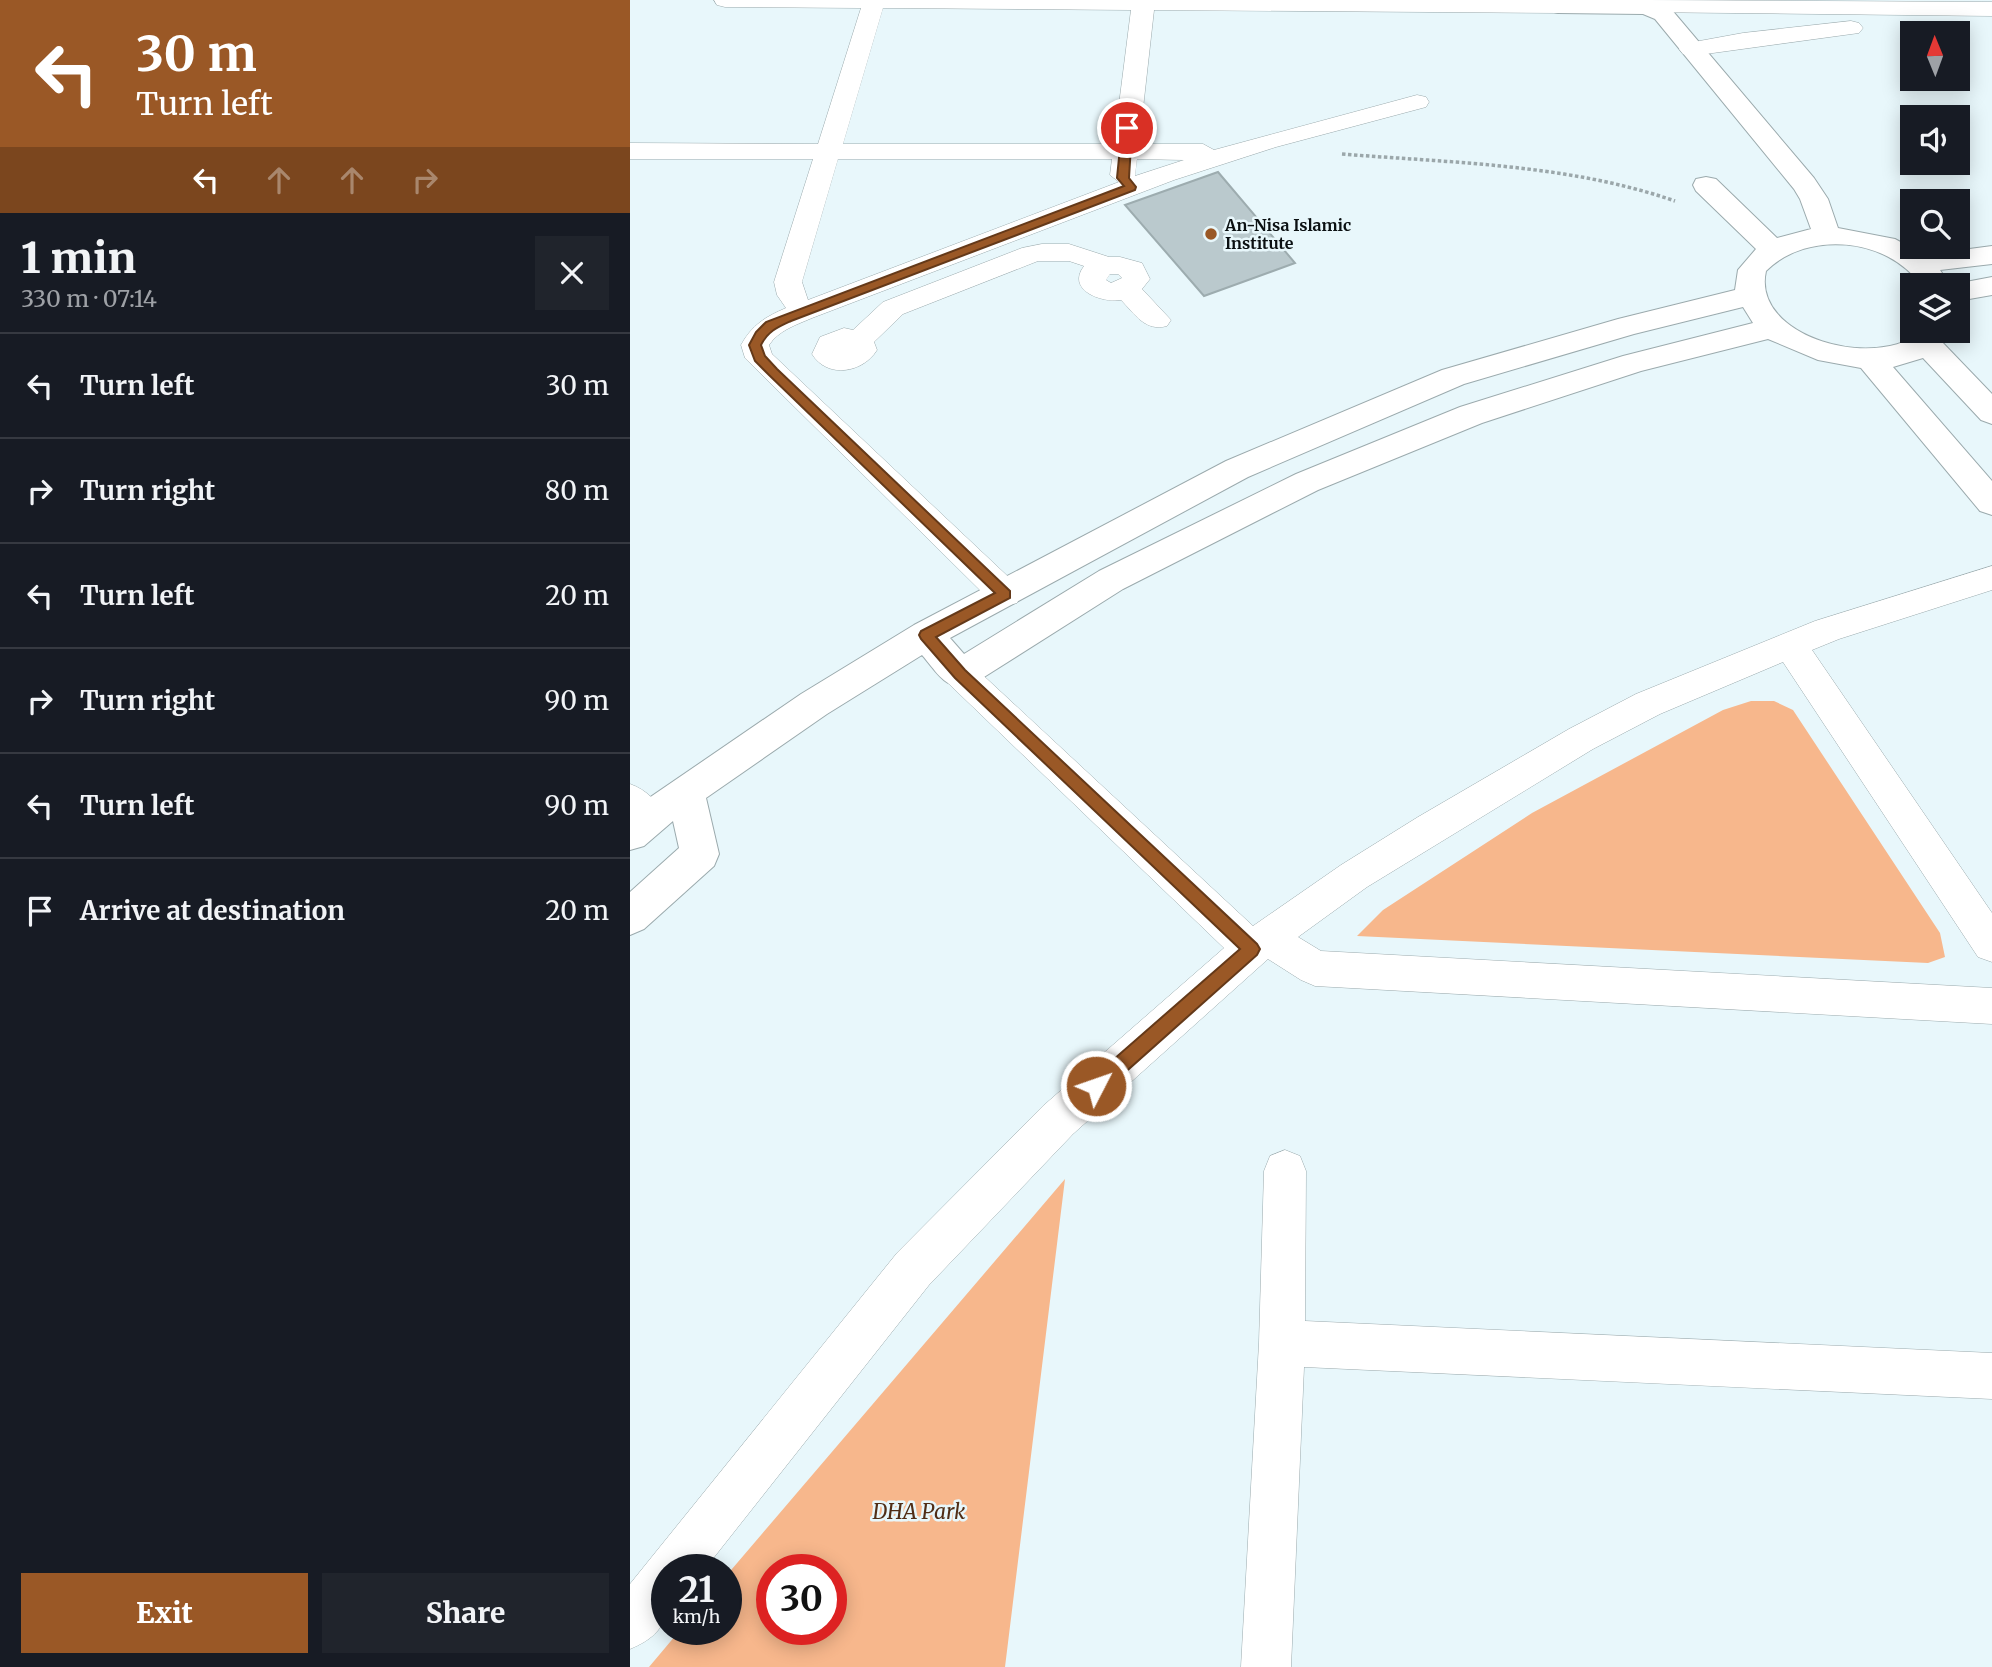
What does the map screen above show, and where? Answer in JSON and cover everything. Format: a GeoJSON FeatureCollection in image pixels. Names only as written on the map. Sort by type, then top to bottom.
{"type":"FeatureCollection","features":[{"type":"Feature","properties":{"kind":"street"},"geometry":{"type":"LineString","coordinates":[[726,0],[1143,4],[1556,3],[1992,9]]}},
{"type":"Feature","properties":{"kind":"street"},"geometry":{"type":"LineString","coordinates":[[802,312],[791,295],[788,282],[874,1]]}},
{"type":"Feature","properties":{"kind":"street"},"geometry":{"type":"LineString","coordinates":[[1131,187],[1123,178],[1124,152],[1143,4]]}},
{"type":"Feature","properties":{"kind":"street"},"geometry":{"type":"LineString","coordinates":[[1643,4],[1664,13],[1804,184],[1814,199],[1827,236]]}},
{"type":"Feature","properties":{"kind":"street"},"geometry":{"type":"LineString","coordinates":[[1691,49],[1743,40],[1945,17],[1950,12],[1948,9]]}},
{"type":"Feature","properties":{"kind":"street"},"geometry":{"type":"LineString","coordinates":[[1005,594],[773,372],[760,358],[755,345],[760,335],[771,325],[802,312],[1131,187],[1313,128],[1417,102]]}},
{"type":"Feature","properties":{"kind":"street"},"geometry":{"type":"LineString","coordinates":[[630,151],[1212,152],[1217,157]]}},
{"type":"Feature","properties":{"kind":"street"},"geometry":{"type":"LineString","coordinates":[[1715,193],[1772,249]]}},
{"type":"Feature","properties":{"kind":"street"},"geometry":{"type":"LineString","coordinates":[[1924,343],[1902,355],[1870,360],[1817,351],[1773,328],[1750,296],[1752,270],[1772,249],[1797,239],[1827,236],[1860,239],[1892,249],[1925,273]]}},
{"type":"Feature","properties":{"kind":"street"},"geometry":{"type":"LineString","coordinates":[[773,372],[826,354],[830,344],[845,337],[859,340],[893,308],[1032,254],[1052,250],[1078,253],[1104,266],[1093,274],[1092,283],[1100,291],[1115,293],[1126,289],[1157,320]]}},
{"type":"Feature","properties":{"kind":"street"},"geometry":{"type":"LineString","coordinates":[[1934,273],[1992,255]]}},
{"type":"Feature","properties":{"kind":"street"},"geometry":{"type":"LineString","coordinates":[[1970,290],[1992,286]]}},
{"type":"Feature","properties":{"kind":"street"},"geometry":{"type":"LineString","coordinates":[[636,817],[686,794],[814,704],[926,635],[1237,469],[1453,377],[1628,326],[1750,296]]}},
{"type":"Feature","properties":{"kind":"street"},"geometry":{"type":"LineString","coordinates":[[960,674],[1111,580],[1307,481],[1471,415],[1634,363],[1773,328]]}},
{"type":"Feature","properties":{"kind":"street"},"geometry":{"type":"LineString","coordinates":[[1937,343],[1992,413]]}},
{"type":"Feature","properties":{"kind":"street"},"geometry":{"type":"LineString","coordinates":[[1870,360],[1992,503]]}},
{"type":"Feature","properties":{"kind":"street"},"geometry":{"type":"LineString","coordinates":[[686,1554],[913,1269],[1058,1120],[1261,942],[1354,876],[1581,739],[1648,704],[1827,630],[1992,578]]}},
{"type":"Feature","properties":{"kind":"street"},"geometry":{"type":"LineString","coordinates":[[926,635],[960,674],[1261,942],[1283,950],[1315,968],[1992,1006]]}},
{"type":"Feature","properties":{"kind":"street"},"geometry":{"type":"LineString","coordinates":[[1790,645],[1992,945]]}},
{"type":"Feature","properties":{"kind":"street"},"geometry":{"type":"LineString","coordinates":[[630,917],[700,854],[686,794]]}},
{"type":"Feature","properties":{"kind":"street"},"geometry":{"type":"LineString","coordinates":[[1266,1667],[1282,1343],[1285,1171]]}},
{"type":"Feature","properties":{"kind":"street"},"geometry":{"type":"LineString","coordinates":[[1282,1343],[1992,1376]]}},
{"type":"Feature","properties":{"kind":"street"},"geometry":{"type":"LineString","coordinates":[[630,1624],[651,1597]]}},
{"type":"Feature","properties":{"kind":"path"},"geometry":{"type":"LineString","coordinates":[[1330,153],[1552,170],[1643,190],[1700,209],[1715,193]]}},
{"type":"Feature","properties":{"kind":"green space"},"geometry":{"type":"Polygon","coordinates":[[[1751,701],[1774,701],[1793,710],[1940,933],[1945,957],[1928,963],[1357,936],[1383,910],[1532,813],[1723,710],[1751,701]]]}},
{"type":"Feature","properties":{"kind":"green space","name":"DHA Park"},"geometry":{"type":"Polygon","coordinates":[[[1065,1179],[1005,1667],[649,1667],[668,1645],[742,1645],[742,1557],[1065,1179]]]}},
{"type":"Feature","properties":{"kind":"building","name":"An-Nisa Islamic Institute"},"geometry":{"type":"Polygon","coordinates":[[[1218,172],[1295,263],[1204,296],[1125,205],[1218,172]]]}},
{"type":"Feature","properties":{"kind":"place","name":"An-Nisa Islamic Institute"},"geometry":{"type":"Point","coordinates":[1211,234]}},
{"type":"Feature","properties":{"kind":"route"},"geometry":{"type":"LineString","coordinates":[[1096,1086],[1251,949],[960,674],[926,635],[1005,594],[773,372],[760,358],[755,345],[760,335],[771,325],[786,318],[1131,187],[1123,178],[1127,128]]}}]}
